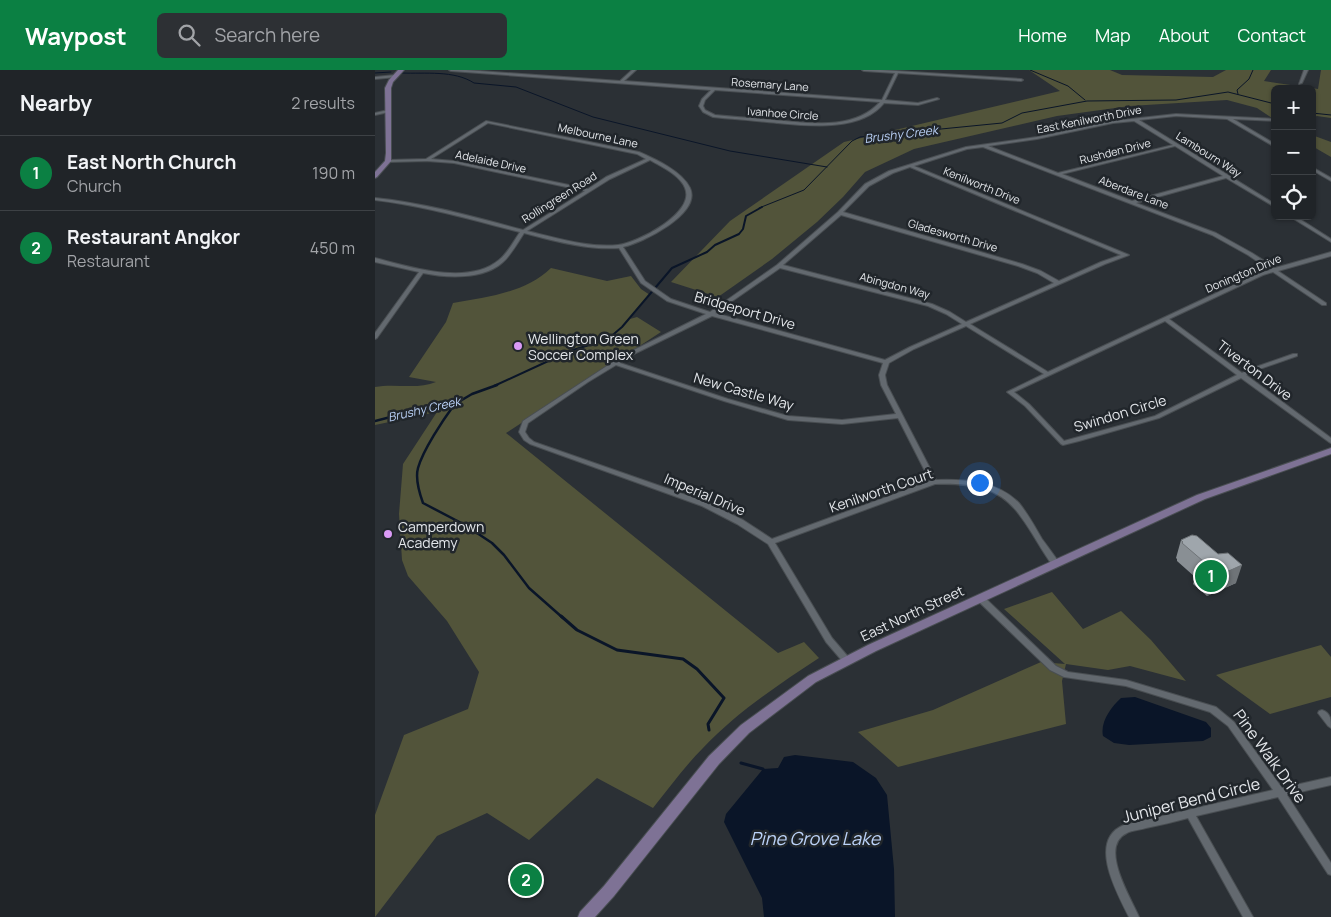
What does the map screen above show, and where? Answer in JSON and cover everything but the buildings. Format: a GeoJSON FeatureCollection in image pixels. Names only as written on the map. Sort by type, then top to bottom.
{"type":"FeatureCollection","features":[{"type":"Feature","properties":{"kind":"main road"},"geometry":{"type":"LineString","coordinates":[[375,176],[388,161],[390,147],[388,88],[401,70]]}},
{"type":"Feature","properties":{"kind":"main road","name":"East North Street"},"geometry":{"type":"LineString","coordinates":[[585,917],[609,891],[693,784],[730,743],[745,729],[803,685],[847,661],[980,598],[1201,497],[1331,451]]}},
{"type":"Feature","properties":{"kind":"street","name":"Rosemary Lane"},"geometry":{"type":"LineString","coordinates":[[451,70],[918,104],[937,99]]}},
{"type":"Feature","properties":{"kind":"street"},"geometry":{"type":"LineString","coordinates":[[621,82],[634,70]]}},
{"type":"Feature","properties":{"kind":"street"},"geometry":{"type":"LineString","coordinates":[[865,70],[1021,80]]}},
{"type":"Feature","properties":{"kind":"street"},"geometry":{"type":"LineString","coordinates":[[1300,83],[1305,70]]}},
{"type":"Feature","properties":{"kind":"street","name":"Ivanhoe Circle"},"geometry":{"type":"LineString","coordinates":[[714,89],[701,104],[703,110],[709,114],[724,118],[829,124],[855,119],[873,110],[883,101],[897,72]]}},
{"type":"Feature","properties":{"kind":"street"},"geometry":{"type":"LineString","coordinates":[[967,72],[971,77]]}},
{"type":"Feature","properties":{"kind":"street"},"geometry":{"type":"LineString","coordinates":[[375,77],[395,76]]}},
{"type":"Feature","properties":{"kind":"street"},"geometry":{"type":"LineString","coordinates":[[375,114],[388,111]]}},
{"type":"Feature","properties":{"kind":"street","name":"East Kenilworth Drive"},"geometry":{"type":"LineString","coordinates":[[909,166],[960,149],[1037,138],[1097,124],[1134,119],[1177,115],[1271,120]]}},
{"type":"Feature","properties":{"kind":"street"},"geometry":{"type":"LineString","coordinates":[[1227,117],[1271,144]]}},
{"type":"Feature","properties":{"kind":"street","name":"Lambourn Way"},"geometry":{"type":"LineString","coordinates":[[1134,119],[1271,204]]}},
{"type":"Feature","properties":{"kind":"street","name":"Melbourne Lane"},"geometry":{"type":"LineString","coordinates":[[375,199],[438,211],[581,245],[620,246],[642,239],[661,229],[683,210],[689,199],[689,190],[684,183],[649,158],[631,151],[487,122],[427,160]]}},
{"type":"Feature","properties":{"kind":"street","name":"Aberdare Lane"},"geometry":{"type":"LineString","coordinates":[[982,145],[1214,234],[1324,304]]}},
{"type":"Feature","properties":{"kind":"street","name":"Rushden Drive"},"geometry":{"type":"LineString","coordinates":[[1059,174],[1176,145]]}},
{"type":"Feature","properties":{"kind":"street","name":"Rollingreen Road"},"geometry":{"type":"LineString","coordinates":[[375,260],[421,272],[458,275],[487,270],[502,261],[523,232],[589,190],[649,158]]}},
{"type":"Feature","properties":{"kind":"street","name":"Adelaide Drive"},"geometry":{"type":"LineString","coordinates":[[388,161],[427,160],[464,164],[589,190]]}},
{"type":"Feature","properties":{"kind":"street"},"geometry":{"type":"LineString","coordinates":[[615,363],[711,314],[779,266],[871,182],[909,166]]}},
{"type":"Feature","properties":{"kind":"street","name":"Kenilworth Drive"},"geometry":{"type":"LineString","coordinates":[[886,362],[895,356],[965,324],[1126,254],[909,166]]}},
{"type":"Feature","properties":{"kind":"street"},"geometry":{"type":"LineString","coordinates":[[1316,171],[1331,180]]}},
{"type":"Feature","properties":{"kind":"street"},"geometry":{"type":"LineString","coordinates":[[1133,202],[1227,176]]}},
{"type":"Feature","properties":{"kind":"street","name":"Gladesworth Drive"},"geometry":{"type":"LineString","coordinates":[[840,212],[1020,265],[1059,283]]}},
{"type":"Feature","properties":{"kind":"street"},"geometry":{"type":"LineString","coordinates":[[1297,220],[1331,241]]}},
{"type":"Feature","properties":{"kind":"street","name":"Bridgeport Drive"},"geometry":{"type":"LineString","coordinates":[[620,246],[647,285],[660,295],[677,303],[886,362]]}},
{"type":"Feature","properties":{"kind":"street","name":"Donington Drive"},"geometry":{"type":"LineString","coordinates":[[1165,318],[1273,270],[1331,254]]}},
{"type":"Feature","properties":{"kind":"street","name":"Abingdon Way"},"geometry":{"type":"LineString","coordinates":[[779,266],[917,300],[938,308],[1048,374]]}},
{"type":"Feature","properties":{"kind":"street"},"geometry":{"type":"LineString","coordinates":[[375,337],[421,272]]}},
{"type":"Feature","properties":{"kind":"street","name":"Swindon Circle"},"geometry":{"type":"LineString","coordinates":[[1165,318],[1010,392],[1027,405],[1063,443],[1157,417],[1241,375]]}},
{"type":"Feature","properties":{"kind":"street","name":"Tiverton Drive"},"geometry":{"type":"LineString","coordinates":[[1165,318],[1331,441]]}},
{"type":"Feature","properties":{"kind":"street"},"geometry":{"type":"LineString","coordinates":[[1241,375],[1295,355]]}},
{"type":"Feature","properties":{"kind":"street"},"geometry":{"type":"LineString","coordinates":[[886,362],[883,381],[934,482]]}},
{"type":"Feature","properties":{"kind":"street","name":"New Castle Way"},"geometry":{"type":"LineString","coordinates":[[615,363],[726,400],[789,418],[842,422],[899,416]]}},
{"type":"Feature","properties":{"kind":"street","name":"Imperial Drive"},"geometry":{"type":"LineString","coordinates":[[615,363],[527,420],[522,430],[523,436],[537,445],[703,504],[740,522],[771,542],[829,640],[847,661]]}},
{"type":"Feature","properties":{"kind":"street","name":"Kenilworth Court"},"geometry":{"type":"LineString","coordinates":[[771,542],[934,482],[955,482],[981,485],[997,490],[1007,496],[1024,515],[1043,548],[1056,564]]}},
{"type":"Feature","properties":{"kind":"street","name":"Pine Walk Drive"},"geometry":{"type":"LineString","coordinates":[[980,598],[1053,668],[1067,676],[1126,683],[1213,709],[1231,724],[1281,794],[1331,871]]}},
{"type":"Feature","properties":{"kind":"street"},"geometry":{"type":"LineString","coordinates":[[1322,713],[1331,724]]}},
{"type":"Feature","properties":{"kind":"street","name":"Juniper Bend Circle"},"geometry":{"type":"LineString","coordinates":[[1134,917],[1120,889],[1109,853],[1113,838],[1124,829],[1331,781]]}},
{"type":"Feature","properties":{"kind":"street"},"geometry":{"type":"LineString","coordinates":[[1191,814],[1248,917]]}},
{"type":"Feature","properties":{"kind":"green space"},"geometry":{"type":"Polygon","coordinates":[[[1029,70],[1110,70],[1122,75],[1213,77],[1226,70],[1271,70],[1264,81],[1291,85],[1271,85],[1271,117],[1257,108],[1227,100],[1130,106],[1057,116],[914,149],[865,172],[817,222],[772,259],[718,297],[671,282],[730,221],[844,142],[1060,91],[1029,70]]]}},
{"type":"Feature","properties":{"kind":"green space"},"geometry":{"type":"Polygon","coordinates":[[[1321,70],[1331,70],[1331,118],[1317,116],[1316,89],[1318,89],[1321,70]]]}},
{"type":"Feature","properties":{"kind":"green space"},"geometry":{"type":"Polygon","coordinates":[[[1316,136],[1331,142],[1331,157],[1316,148],[1316,136]]]}},
{"type":"Feature","properties":{"kind":"green space"},"geometry":{"type":"Polygon","coordinates":[[[551,268],[607,281],[631,276],[641,289],[650,295],[630,319],[637,317],[661,332],[506,433],[778,653],[804,642],[819,658],[773,689],[716,735],[690,762],[653,808],[597,778],[529,840],[487,813],[437,836],[375,917],[375,815],[404,735],[468,709],[479,672],[447,621],[408,576],[402,560],[399,514],[403,464],[437,412],[375,425],[375,387],[421,386],[436,382],[409,377],[446,322],[453,303],[505,293],[529,283],[551,268]]]}},
{"type":"Feature","properties":{"kind":"green space"},"geometry":{"type":"Polygon","coordinates":[[[1052,592],[1083,629],[1121,611],[1151,640],[1186,681],[1130,666],[1108,670],[1066,664],[1062,681],[1066,724],[898,767],[858,732],[933,710],[1041,662],[1065,664],[1004,609],[1052,592]]]}},
{"type":"Feature","properties":{"kind":"green space"},"geometry":{"type":"Polygon","coordinates":[[[1321,645],[1331,657],[1331,697],[1270,714],[1216,675],[1321,645]]]}},
{"type":"Feature","properties":{"kind":"water"},"geometry":{"type":"Polygon","coordinates":[[[1135,697],[1206,722],[1211,728],[1211,737],[1203,741],[1129,745],[1114,743],[1103,736],[1105,720],[1110,710],[1121,698],[1135,697]]]}},
{"type":"Feature","properties":{"kind":"water","name":"Pine Grove Lake"},"geometry":{"type":"Polygon","coordinates":[[[795,755],[853,762],[876,778],[887,795],[894,869],[895,917],[764,917],[762,898],[724,822],[726,814],[763,769],[778,768],[784,757],[795,755]]]}},
{"type":"Feature","properties":{"kind":"waterway"},"geometry":{"type":"LineString","coordinates":[[1030,70],[1068,86],[1085,100]]}},
{"type":"Feature","properties":{"kind":"waterway"},"geometry":{"type":"LineString","coordinates":[[1238,94],[1237,90],[1249,79],[1253,70]]}},
{"type":"Feature","properties":{"kind":"waterway"},"geometry":{"type":"LineString","coordinates":[[375,73],[391,72]]}},
{"type":"Feature","properties":{"kind":"waterway"},"geometry":{"type":"LineString","coordinates":[[402,73],[448,74],[474,83],[516,87],[593,117],[730,151],[827,167]]}},
{"type":"Feature","properties":{"kind":"waterway","name":"Brushy Creek"},"geometry":{"type":"LineString","coordinates":[[827,167],[852,141],[860,137],[1002,123],[1022,113],[1087,101],[1176,100],[1228,92],[1271,103]]}},
{"type":"Feature","properties":{"kind":"waterway","name":"Brushy Creek"},"geometry":{"type":"LineString","coordinates":[[1316,113],[1331,115]]}},
{"type":"Feature","properties":{"kind":"waterway","name":"Brushy Creek"},"geometry":{"type":"LineString","coordinates":[[759,208],[804,190],[827,167]]}},
{"type":"Feature","properties":{"kind":"waterway","name":"Brushy Creek"},"geometry":{"type":"LineString","coordinates":[[494,386],[570,351],[608,339],[622,327],[672,268],[707,252],[715,245],[739,234],[743,229],[746,216],[762,207]]}},
{"type":"Feature","properties":{"kind":"waterway","name":"Brushy Creek"},"geometry":{"type":"LineString","coordinates":[[375,421],[433,406],[455,404],[472,394],[497,385]]}},
{"type":"Feature","properties":{"kind":"waterway"},"geometry":{"type":"LineString","coordinates":[[454,405],[429,444],[418,468],[417,481],[423,503],[465,525],[492,543],[504,555],[529,588],[563,618]]}},
{"type":"Feature","properties":{"kind":"waterway"},"geometry":{"type":"LineString","coordinates":[[561,616],[577,630],[617,650],[683,659],[697,669],[724,698],[708,724],[709,730]]}},
{"type":"Feature","properties":{"kind":"waterway"},"geometry":{"type":"LineString","coordinates":[[741,763],[763,769]]}},
{"type":"Feature","properties":{"kind":"place","name":"Wellington Green Soccer Complex"},"geometry":{"type":"Point","coordinates":[518,346]}},
{"type":"Feature","properties":{"kind":"place","name":"Camperdown Academy"},"geometry":{"type":"Point","coordinates":[388,534]}},
{"type":"Feature","properties":{"kind":"place","name":"East North Church"},"geometry":{"type":"Point","coordinates":[1211,576]}},
{"type":"Feature","properties":{"kind":"place","name":"Restaurant Angkor"},"geometry":{"type":"Point","coordinates":[526,880]}}]}
